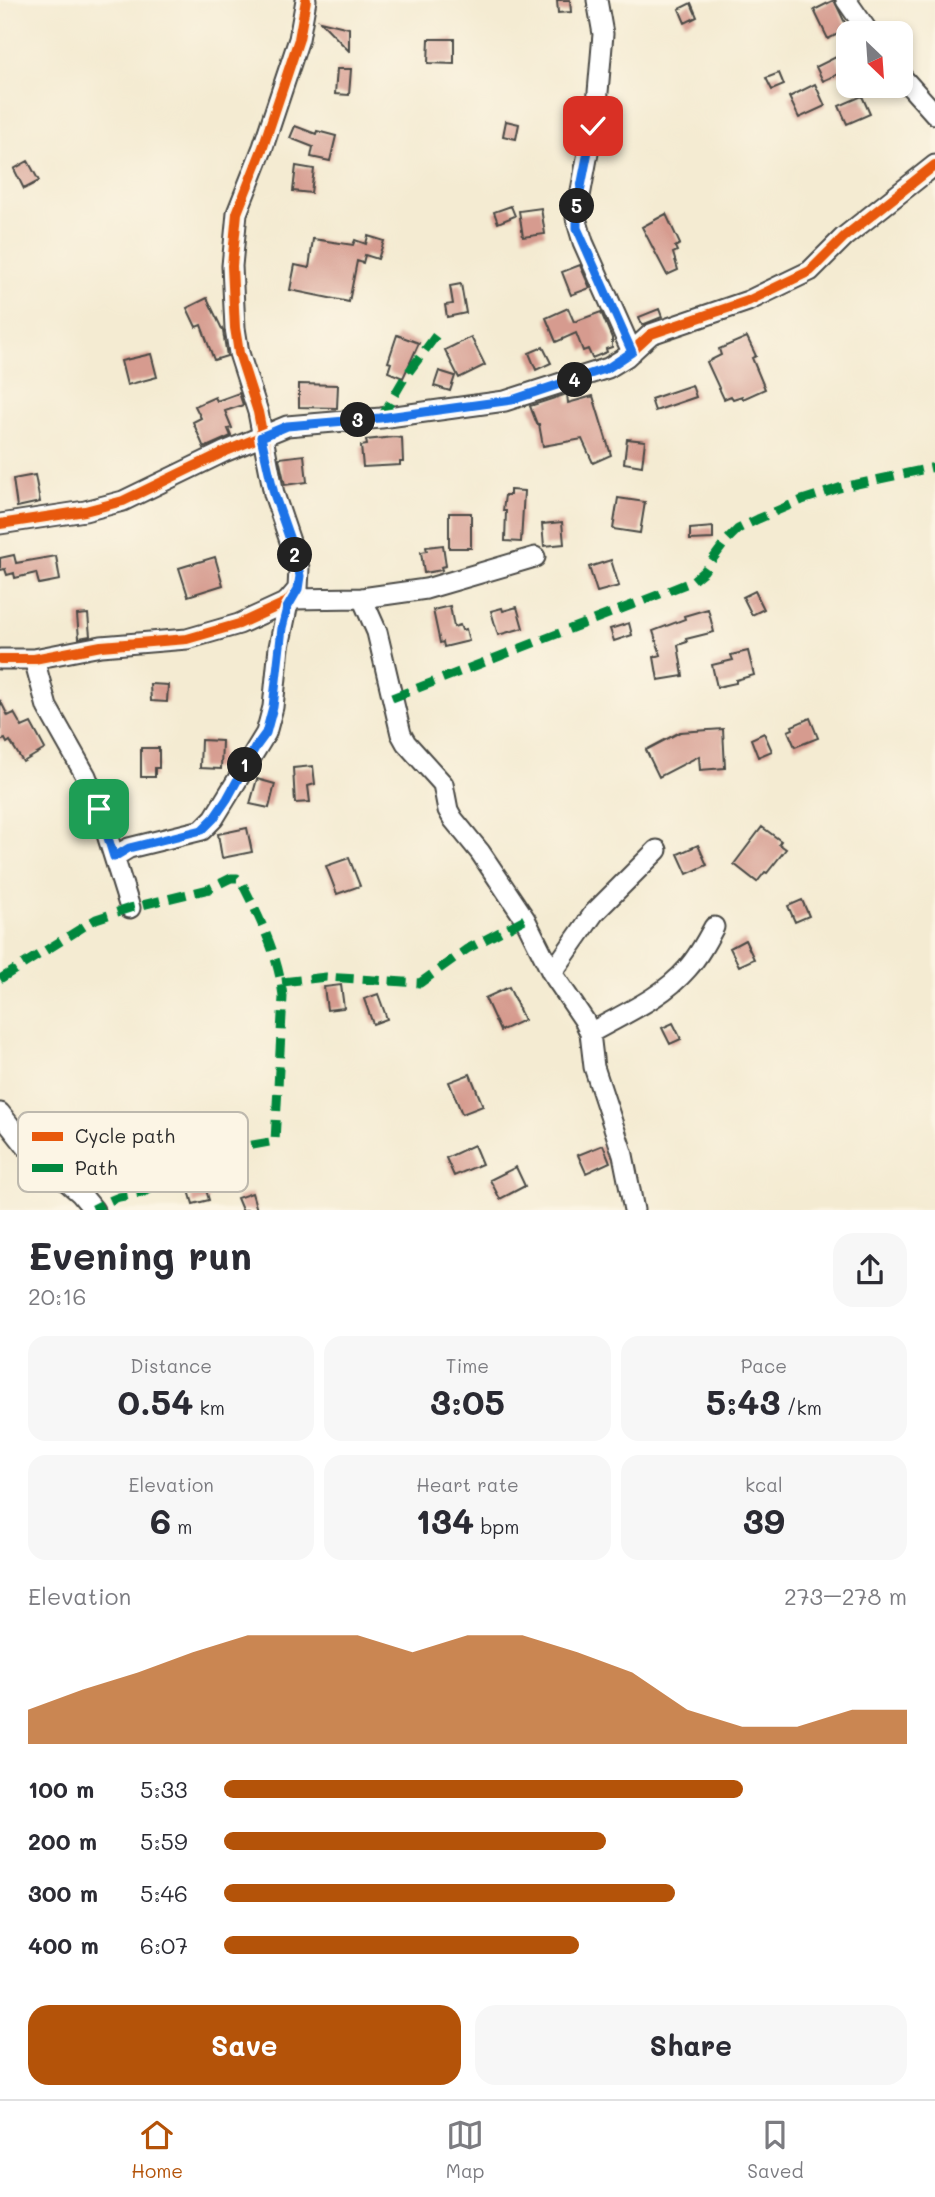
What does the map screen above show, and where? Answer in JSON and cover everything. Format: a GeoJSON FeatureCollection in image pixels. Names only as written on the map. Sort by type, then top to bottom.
{"type":"FeatureCollection","features":[{"type":"Feature","properties":{"kind":"street"},"geometry":{"type":"LineString","coordinates":[[114,857],[129,848],[202,830],[214,818],[266,733],[273,707],[279,647],[287,608],[299,584],[299,568],[274,494],[258,412],[239,353],[232,266],[237,213],[263,147],[299,39],[306,0]]}},
{"type":"Feature","properties":{"kind":"street"},"geometry":{"type":"LineString","coordinates":[[597,0],[603,34],[597,104],[576,218],[583,242],[632,352]]}},
{"type":"Feature","properties":{"kind":"street"},"geometry":{"type":"LineString","coordinates":[[846,0],[861,21]]}},
{"type":"Feature","properties":{"kind":"street"},"geometry":{"type":"LineString","coordinates":[[914,91],[935,114]]}},
{"type":"Feature","properties":{"kind":"street"},"geometry":{"type":"LineString","coordinates":[[0,524],[85,512],[124,501],[224,452],[287,426],[380,418],[512,400],[608,368],[632,352],[644,338],[660,330],[748,301],[810,271],[844,237],[935,165]]}},
{"type":"Feature","properties":{"kind":"street"},"geometry":{"type":"LineString","coordinates":[[0,659],[34,659],[101,646],[187,639],[239,624],[292,599],[362,598],[426,589],[535,557]]}},
{"type":"Feature","properties":{"kind":"street"},"geometry":{"type":"LineString","coordinates":[[362,598],[377,632],[401,734],[443,784],[450,814],[480,852],[525,919],[552,972],[590,1033],[594,1067],[622,1155],[634,1210]]}},
{"type":"Feature","properties":{"kind":"street"},"geometry":{"type":"LineString","coordinates":[[34,659],[47,707],[86,776],[130,908]]}},
{"type":"Feature","properties":{"kind":"street"},"geometry":{"type":"LineString","coordinates":[[552,972],[594,913],[657,850]]}},
{"type":"Feature","properties":{"kind":"street"},"geometry":{"type":"LineString","coordinates":[[590,1033],[674,983],[700,953],[714,927]]}},
{"type":"Feature","properties":{"kind":"street"},"geometry":{"type":"LineString","coordinates":[[0,1114],[18,1136]]}},
{"type":"Feature","properties":{"kind":"street"},"geometry":{"type":"LineString","coordinates":[[80,1192],[94,1210]]}},
{"type":"Feature","properties":{"kind":"building"},"geometry":{"type":"Polygon","coordinates":[[[557,0],[570,0],[571,12],[558,13],[557,0]]]}},
{"type":"Feature","properties":{"kind":"building"},"geometry":{"type":"Polygon","coordinates":[[[834,0],[844,21],[836,21],[836,35],[828,39],[814,10],[834,0]]]}},
{"type":"Feature","properties":{"kind":"building"},"geometry":{"type":"Polygon","coordinates":[[[691,3],[697,17],[685,23],[679,9],[691,3]]]}},
{"type":"Feature","properties":{"kind":"building"},"geometry":{"type":"Polygon","coordinates":[[[320,21],[349,28],[349,51],[320,21]]]}},
{"type":"Feature","properties":{"kind":"building"},"geometry":{"type":"Polygon","coordinates":[[[429,39],[454,39],[454,64],[428,63],[429,39]]]}},
{"type":"Feature","properties":{"kind":"building"},"geometry":{"type":"Polygon","coordinates":[[[836,57],[836,75],[823,81],[816,67],[836,57]]]}},
{"type":"Feature","properties":{"kind":"building"},"geometry":{"type":"Polygon","coordinates":[[[337,69],[351,69],[349,95],[335,94],[337,69]]]}},
{"type":"Feature","properties":{"kind":"building"},"geometry":{"type":"Polygon","coordinates":[[[779,73],[784,85],[772,90],[766,78],[779,73]]]}},
{"type":"Feature","properties":{"kind":"building"},"geometry":{"type":"Polygon","coordinates":[[[815,84],[825,106],[799,118],[789,97],[815,84]]]}},
{"type":"Feature","properties":{"kind":"building"},"geometry":{"type":"Polygon","coordinates":[[[863,98],[870,114],[847,124],[839,106],[863,98]]]}},
{"type":"Feature","properties":{"kind":"building"},"geometry":{"type":"Polygon","coordinates":[[[506,121],[519,124],[516,139],[503,136],[506,121]]]}},
{"type":"Feature","properties":{"kind":"building"},"geometry":{"type":"Polygon","coordinates":[[[295,126],[316,134],[317,131],[336,136],[330,161],[311,157],[313,147],[290,138],[295,126]]]}},
{"type":"Feature","properties":{"kind":"building"},"geometry":{"type":"Polygon","coordinates":[[[28,161],[39,181],[24,189],[14,169],[28,161]]]}},
{"type":"Feature","properties":{"kind":"building"},"geometry":{"type":"Polygon","coordinates":[[[296,166],[314,169],[311,193],[293,191],[296,166]]]}},
{"type":"Feature","properties":{"kind":"building"},"geometry":{"type":"Polygon","coordinates":[[[511,206],[515,216],[498,223],[494,212],[511,206]]]}},
{"type":"Feature","properties":{"kind":"building"},"geometry":{"type":"Polygon","coordinates":[[[541,208],[545,234],[523,237],[519,211],[541,208]]]}},
{"type":"Feature","properties":{"kind":"building"},"geometry":{"type":"Polygon","coordinates":[[[666,214],[680,244],[675,247],[677,251],[673,253],[678,270],[667,275],[642,227],[666,214]]]}},
{"type":"Feature","properties":{"kind":"building"},"geometry":{"type":"Polygon","coordinates":[[[368,236],[384,241],[378,259],[365,255],[363,263],[357,261],[349,302],[290,290],[295,265],[309,268],[313,239],[353,245],[355,240],[366,244],[368,236]]]}},
{"type":"Feature","properties":{"kind":"building"},"geometry":{"type":"Polygon","coordinates":[[[580,265],[590,288],[571,295],[562,272],[580,265]]]}},
{"type":"Feature","properties":{"kind":"building"},"geometry":{"type":"Polygon","coordinates":[[[461,284],[466,313],[447,317],[445,305],[453,304],[450,286],[461,284]]]}},
{"type":"Feature","properties":{"kind":"building"},"geometry":{"type":"Polygon","coordinates":[[[207,298],[223,331],[227,356],[214,360],[201,325],[196,327],[187,308],[207,298]]]}},
{"type":"Feature","properties":{"kind":"building"},"geometry":{"type":"Polygon","coordinates":[[[568,308],[574,322],[601,312],[612,338],[612,347],[606,349],[607,352],[592,358],[588,349],[583,351],[576,333],[556,342],[546,318],[568,308]]]}},
{"type":"Feature","properties":{"kind":"building"},"geometry":{"type":"Polygon","coordinates":[[[659,309],[662,317],[642,325],[639,317],[659,309]]]}},
{"type":"Feature","properties":{"kind":"building"},"geometry":{"type":"Polygon","coordinates":[[[397,335],[419,343],[403,378],[388,372],[391,363],[388,362],[397,335]]]}},
{"type":"Feature","properties":{"kind":"building"},"geometry":{"type":"Polygon","coordinates":[[[471,337],[485,365],[459,378],[445,350],[471,337]]]}},
{"type":"Feature","properties":{"kind":"building"},"geometry":{"type":"Polygon","coordinates":[[[747,337],[756,356],[752,358],[765,389],[743,399],[742,396],[733,399],[731,396],[724,399],[707,362],[721,355],[719,349],[747,337]]]}},
{"type":"Feature","properties":{"kind":"building"},"geometry":{"type":"Polygon","coordinates":[[[543,347],[551,363],[536,370],[529,353],[543,347]]]}},
{"type":"Feature","properties":{"kind":"building"},"geometry":{"type":"Polygon","coordinates":[[[151,354],[157,377],[127,385],[121,361],[151,354]]]}},
{"type":"Feature","properties":{"kind":"building"},"geometry":{"type":"Polygon","coordinates":[[[439,371],[455,376],[450,391],[434,386],[439,371]]]}},
{"type":"Feature","properties":{"kind":"building"},"geometry":{"type":"Polygon","coordinates":[[[299,384],[338,385],[337,408],[299,407],[299,384]]]}},
{"type":"Feature","properties":{"kind":"building"},"geometry":{"type":"Polygon","coordinates":[[[692,385],[696,397],[655,411],[651,399],[692,385]]]}},
{"type":"Feature","properties":{"kind":"building"},"geometry":{"type":"Polygon","coordinates":[[[239,393],[243,405],[225,411],[232,428],[228,429],[231,436],[204,448],[193,422],[201,418],[195,406],[215,397],[217,401],[239,393]]]}},
{"type":"Feature","properties":{"kind":"building"},"geometry":{"type":"Polygon","coordinates":[[[567,394],[568,403],[593,396],[611,455],[593,463],[582,439],[543,446],[539,424],[530,406],[567,394]]]}},
{"type":"Feature","properties":{"kind":"building"},"geometry":{"type":"Polygon","coordinates":[[[402,438],[403,462],[400,462],[400,465],[363,467],[361,446],[367,445],[366,440],[402,438]]]}},
{"type":"Feature","properties":{"kind":"building"},"geometry":{"type":"Polygon","coordinates":[[[627,439],[645,441],[642,466],[624,463],[627,439]]]}},
{"type":"Feature","properties":{"kind":"building"},"geometry":{"type":"Polygon","coordinates":[[[304,455],[307,482],[285,485],[279,458],[304,455]]]}},
{"type":"Feature","properties":{"kind":"building"},"geometry":{"type":"Polygon","coordinates":[[[35,475],[40,502],[17,507],[13,479],[35,475]]]}},
{"type":"Feature","properties":{"kind":"building"},"geometry":{"type":"Polygon","coordinates":[[[510,490],[524,491],[521,542],[505,541],[506,511],[503,511],[505,495],[510,495],[510,490]]]}},
{"type":"Feature","properties":{"kind":"building"},"geometry":{"type":"Polygon","coordinates":[[[618,498],[645,502],[640,533],[613,529],[618,498]]]}},
{"type":"Feature","properties":{"kind":"building"},"geometry":{"type":"Polygon","coordinates":[[[449,513],[471,513],[471,548],[449,548],[449,513]]]}},
{"type":"Feature","properties":{"kind":"building"},"geometry":{"type":"Polygon","coordinates":[[[562,522],[564,544],[544,546],[542,524],[562,522]]]}},
{"type":"Feature","properties":{"kind":"building"},"geometry":{"type":"Polygon","coordinates":[[[713,527],[713,539],[690,540],[690,529],[713,527]]]}},
{"type":"Feature","properties":{"kind":"building"},"geometry":{"type":"Polygon","coordinates":[[[443,545],[446,566],[441,567],[442,570],[424,573],[421,552],[427,551],[426,547],[443,545]]]}},
{"type":"Feature","properties":{"kind":"building"},"geometry":{"type":"Polygon","coordinates":[[[14,555],[16,563],[56,556],[60,580],[39,584],[36,573],[15,578],[14,573],[7,575],[5,569],[0,570],[0,558],[14,555]]]}},
{"type":"Feature","properties":{"kind":"building"},"geometry":{"type":"Polygon","coordinates":[[[215,557],[223,585],[188,596],[179,568],[215,557]]]}},
{"type":"Feature","properties":{"kind":"building"},"geometry":{"type":"Polygon","coordinates":[[[611,560],[619,586],[597,592],[589,567],[611,560]]]}},
{"type":"Feature","properties":{"kind":"building"},"geometry":{"type":"Polygon","coordinates":[[[755,591],[764,609],[752,615],[743,597],[755,591]]]}},
{"type":"Feature","properties":{"kind":"building"},"geometry":{"type":"Polygon","coordinates":[[[450,606],[454,627],[460,625],[462,630],[466,629],[469,641],[444,647],[443,642],[440,643],[433,610],[450,606]]]}},
{"type":"Feature","properties":{"kind":"building"},"geometry":{"type":"Polygon","coordinates":[[[517,607],[523,628],[498,635],[491,611],[517,607]]]}},
{"type":"Feature","properties":{"kind":"building"},"geometry":{"type":"Polygon","coordinates":[[[708,609],[714,632],[686,639],[687,642],[678,645],[683,676],[658,680],[654,657],[661,655],[653,631],[685,619],[684,616],[708,609]]]}},
{"type":"Feature","properties":{"kind":"building"},"geometry":{"type":"Polygon","coordinates":[[[88,614],[90,636],[79,638],[77,615],[88,614]]]}},
{"type":"Feature","properties":{"kind":"building"},"geometry":{"type":"Polygon","coordinates":[[[629,623],[632,635],[614,641],[610,629],[629,623]]]}},
{"type":"Feature","properties":{"kind":"building"},"geometry":{"type":"Polygon","coordinates":[[[748,651],[754,675],[717,687],[712,665],[733,660],[731,655],[748,651]]]}},
{"type":"Feature","properties":{"kind":"building"},"geometry":{"type":"Polygon","coordinates":[[[150,684],[168,685],[167,702],[151,701],[150,684]]]}},
{"type":"Feature","properties":{"kind":"building"},"geometry":{"type":"Polygon","coordinates":[[[0,700],[8,716],[14,713],[22,727],[31,723],[45,749],[23,762],[10,741],[0,741],[0,700]]]}},
{"type":"Feature","properties":{"kind":"building"},"geometry":{"type":"Polygon","coordinates":[[[810,718],[818,738],[795,747],[788,731],[793,729],[792,726],[810,718]]]}},
{"type":"Feature","properties":{"kind":"building"},"geometry":{"type":"Polygon","coordinates":[[[723,729],[725,768],[700,770],[699,756],[659,777],[646,750],[680,732],[723,729]]]}},
{"type":"Feature","properties":{"kind":"building"},"geometry":{"type":"Polygon","coordinates":[[[764,733],[772,751],[758,757],[751,739],[764,733]]]}},
{"type":"Feature","properties":{"kind":"building"},"geometry":{"type":"Polygon","coordinates":[[[201,740],[222,741],[221,769],[200,768],[201,740]]]}},
{"type":"Feature","properties":{"kind":"building"},"geometry":{"type":"Polygon","coordinates":[[[141,748],[159,748],[159,768],[155,768],[155,777],[141,777],[141,748]]]}},
{"type":"Feature","properties":{"kind":"building"},"geometry":{"type":"Polygon","coordinates":[[[313,766],[315,784],[308,786],[310,802],[295,803],[293,768],[313,766]]]}},
{"type":"Feature","properties":{"kind":"building"},"geometry":{"type":"Polygon","coordinates":[[[257,779],[275,784],[269,808],[250,804],[257,779]]]}},
{"type":"Feature","properties":{"kind":"building"},"geometry":{"type":"Polygon","coordinates":[[[762,827],[781,841],[779,844],[786,849],[757,882],[734,864],[762,827]]]}},
{"type":"Feature","properties":{"kind":"building"},"geometry":{"type":"Polygon","coordinates":[[[247,828],[252,852],[222,858],[218,834],[247,828]]]}},
{"type":"Feature","properties":{"kind":"building"},"geometry":{"type":"Polygon","coordinates":[[[698,845],[707,865],[687,874],[678,854],[698,845]]]}},
{"type":"Feature","properties":{"kind":"building"},"geometry":{"type":"Polygon","coordinates":[[[349,858],[360,886],[337,894],[326,866],[349,858]]]}},
{"type":"Feature","properties":{"kind":"building"},"geometry":{"type":"Polygon","coordinates":[[[802,900],[809,916],[795,922],[788,906],[802,900]]]}},
{"type":"Feature","properties":{"kind":"building"},"geometry":{"type":"Polygon","coordinates":[[[745,940],[754,959],[739,966],[730,948],[745,940]]]}},
{"type":"Feature","properties":{"kind":"building"},"geometry":{"type":"Polygon","coordinates":[[[341,985],[344,1008],[327,1010],[324,987],[341,985]]]}},
{"type":"Feature","properties":{"kind":"building"},"geometry":{"type":"Polygon","coordinates":[[[509,987],[524,1020],[500,1031],[485,998],[509,987]]]}},
{"type":"Feature","properties":{"kind":"building"},"geometry":{"type":"Polygon","coordinates":[[[378,994],[387,1019],[373,1024],[364,999],[378,994]]]}},
{"type":"Feature","properties":{"kind":"building"},"geometry":{"type":"Polygon","coordinates":[[[673,1023],[681,1039],[670,1044],[662,1028],[673,1023]]]}},
{"type":"Feature","properties":{"kind":"building"},"geometry":{"type":"Polygon","coordinates":[[[470,1074],[483,1106],[462,1114],[449,1082],[470,1074]]]}},
{"type":"Feature","properties":{"kind":"building"},"geometry":{"type":"Polygon","coordinates":[[[474,1145],[482,1164],[454,1176],[446,1158],[474,1145]]]}},
{"type":"Feature","properties":{"kind":"building"},"geometry":{"type":"Polygon","coordinates":[[[603,1145],[610,1162],[586,1173],[578,1155],[603,1145]]]}},
{"type":"Feature","properties":{"kind":"building"},"geometry":{"type":"Polygon","coordinates":[[[516,1167],[525,1186],[500,1199],[490,1180],[516,1167]]]}},
{"type":"Feature","properties":{"kind":"building"},"geometry":{"type":"Polygon","coordinates":[[[189,1192],[207,1192],[209,1200],[193,1204],[189,1192]]]}},
{"type":"Feature","properties":{"kind":"building"},"geometry":{"type":"Polygon","coordinates":[[[252,1193],[257,1210],[242,1210],[237,1198],[252,1193]]]}},
{"type":"Feature","properties":{"kind":"marked path"},"geometry":{"type":"LineString","coordinates":[[381,418],[405,377],[440,330]]}},
{"type":"Feature","properties":{"kind":"marked path"},"geometry":{"type":"LineString","coordinates":[[392,698],[691,582],[704,571],[738,529],[802,500],[839,488],[935,467]]}},
{"type":"Feature","properties":{"kind":"marked path"},"geometry":{"type":"LineString","coordinates":[[0,979],[96,919],[209,889],[231,878],[237,878],[242,883],[268,938],[283,997],[275,1141],[248,1146]]}},
{"type":"Feature","properties":{"kind":"marked path"},"geometry":{"type":"LineString","coordinates":[[282,982],[326,977],[420,983],[467,949],[525,919]]}},
{"type":"Feature","properties":{"kind":"marked path"},"geometry":{"type":"LineString","coordinates":[[93,1209],[119,1197],[144,1192]]}},
{"type":"Feature","properties":{"kind":"cycle path"},"geometry":{"type":"LineString","coordinates":[[0,659],[34,659],[101,646],[187,639],[239,624],[287,602],[298,589],[299,568],[274,494],[258,412],[239,353],[232,266],[237,213],[263,147],[299,39],[306,0]]}},
{"type":"Feature","properties":{"kind":"cycle path"},"geometry":{"type":"LineString","coordinates":[[0,524],[85,511],[123,501],[224,452],[287,426],[381,418],[505,401],[608,368],[626,357],[651,334],[748,301],[810,271],[844,237],[935,165]]}},
{"type":"Feature","properties":{"kind":"route"},"geometry":{"type":"LineString","coordinates":[[99,809],[114,857],[129,848],[202,830],[227,799],[266,733],[273,707],[282,628],[287,608],[298,589],[300,576],[274,494],[261,437],[287,426],[380,418],[512,400],[608,368],[632,352],[577,228],[577,207],[593,126]]}}]}
